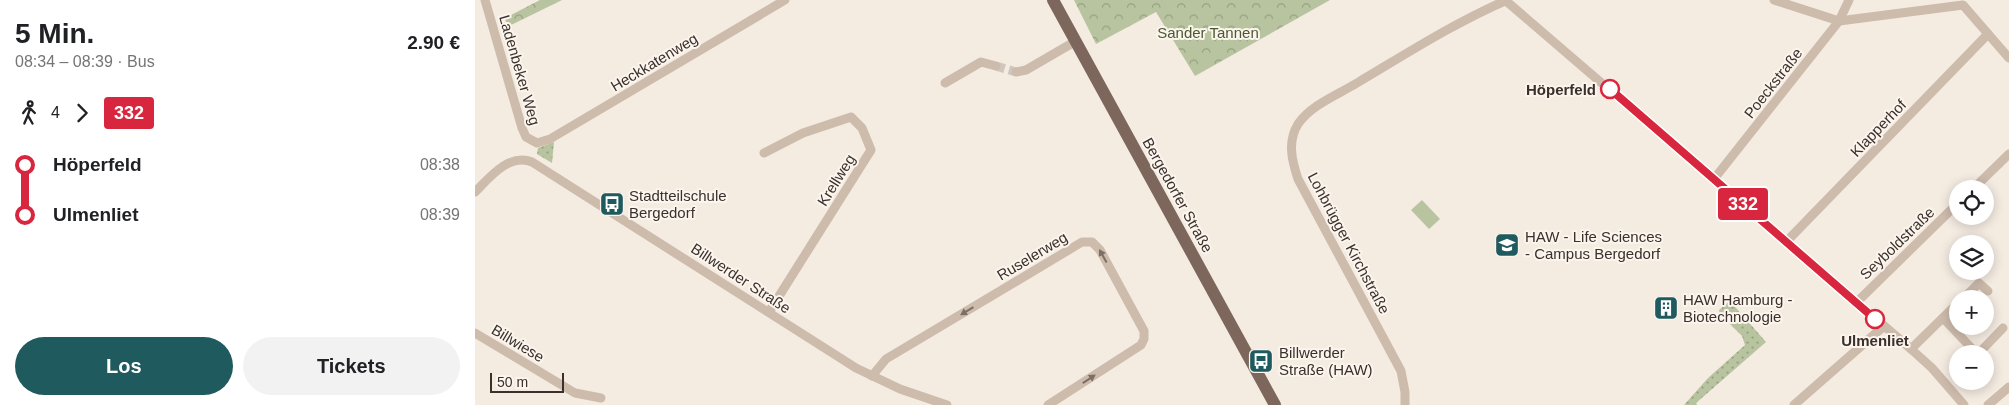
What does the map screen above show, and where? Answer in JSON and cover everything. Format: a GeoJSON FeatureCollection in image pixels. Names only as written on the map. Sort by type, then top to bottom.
{"type":"FeatureCollection","features":[{"type":"Feature","properties":{"kind":"main road","name":"Bergedorfer Straße"},"geometry":{"type":"LineString","coordinates":[[1053,0],[1275,405]]}},
{"type":"Feature","properties":{"kind":"street","name":"Ladenbeker Weg"},"geometry":{"type":"LineString","coordinates":[[485,0],[522,128],[526,137],[535,143]]}},
{"type":"Feature","properties":{"kind":"street","name":"Heckkatenweg"},"geometry":{"type":"LineString","coordinates":[[535,143],[550,139],[785,0]]}},
{"type":"Feature","properties":{"kind":"street"},"geometry":{"type":"LineString","coordinates":[[1506,0],[1911,349],[1932,368],[1964,405]]}},
{"type":"Feature","properties":{"kind":"street","name":"Lohbrügger Kirchstraße"},"geometry":{"type":"LineString","coordinates":[[1405,405],[1404,382],[1401,371],[1297,180],[1291,156],[1291,141],[1298,124],[1314,108],[1429,40],[1506,0]]}},
{"type":"Feature","properties":{"kind":"street"},"geometry":{"type":"LineString","coordinates":[[1774,0],[1839,21],[1963,5],[2009,58]]}},
{"type":"Feature","properties":{"kind":"street","name":"Poeckstraße"},"geometry":{"type":"LineString","coordinates":[[1714,180],[1839,21],[1849,0]]}},
{"type":"Feature","properties":{"kind":"street","name":"Klapperhof"},"geometry":{"type":"LineString","coordinates":[[1787,241],[1988,34]]}},
{"type":"Feature","properties":{"kind":"street"},"geometry":{"type":"LineString","coordinates":[[1016,72],[1026,70],[1076,41]]}},
{"type":"Feature","properties":{"kind":"street"},"geometry":{"type":"LineString","coordinates":[[945,83],[981,62],[996,66]]}},
{"type":"Feature","properties":{"kind":"street","name":"Krellweg"},"geometry":{"type":"LineString","coordinates":[[764,153],[803,133],[851,117],[862,128],[871,150],[769,312]]}},
{"type":"Feature","properties":{"kind":"street"},"geometry":{"type":"LineString","coordinates":[[1982,180],[2009,154]]}},
{"type":"Feature","properties":{"kind":"street","name":"Billwerder Straße"},"geometry":{"type":"LineString","coordinates":[[475,192],[490,176],[511,161],[528,160],[541,166],[811,340],[872,376],[900,389],[947,405]]}},
{"type":"Feature","properties":{"kind":"street","name":"Seyboldstraße"},"geometry":{"type":"LineString","coordinates":[[1857,302],[1949,212]]}},
{"type":"Feature","properties":{"kind":"street","name":"Ruselerweg"},"geometry":{"type":"LineString","coordinates":[[872,376],[886,359],[1082,242],[1092,242],[1100,250],[1144,331],[1145,339],[1141,345],[1048,405]]}},
{"type":"Feature","properties":{"kind":"street"},"geometry":{"type":"LineString","coordinates":[[1972,290],[1979,283],[1986,290]]}},
{"type":"Feature","properties":{"kind":"street"},"geometry":{"type":"LineString","coordinates":[[1911,349],[1949,312]]}},
{"type":"Feature","properties":{"kind":"street"},"geometry":{"type":"LineString","coordinates":[[1943,318],[1968,345]]}},
{"type":"Feature","properties":{"kind":"street"},"geometry":{"type":"LineString","coordinates":[[1794,405],[1884,326]]}},
{"type":"Feature","properties":{"kind":"street"},"geometry":{"type":"LineString","coordinates":[[1986,345],[2003,328]]}},
{"type":"Feature","properties":{"kind":"street","name":"Billwiese"},"geometry":{"type":"LineString","coordinates":[[475,334],[575,393],[601,398]]}},
{"type":"Feature","properties":{"kind":"street"},"geometry":{"type":"LineString","coordinates":[[1988,405],[2009,387]]}},
{"type":"Feature","properties":{"kind":"green space"},"geometry":{"type":"Polygon","coordinates":[[[540,0],[562,0],[507,27],[505,18],[540,0]]]}},
{"type":"Feature","properties":{"kind":"green space","name":"Sander Tannen"},"geometry":{"type":"Polygon","coordinates":[[[1074,0],[1330,0],[1195,76],[1156,12],[1096,44],[1074,0]]]}},
{"type":"Feature","properties":{"kind":"green space"},"geometry":{"type":"Polygon","coordinates":[[[554,142],[552,163],[537,154],[538,148],[554,142]]]}},
{"type":"Feature","properties":{"kind":"green space"},"geometry":{"type":"Polygon","coordinates":[[[1422,200],[1440,219],[1429,229],[1411,210],[1422,200]]]}},
{"type":"Feature","properties":{"kind":"green space"},"geometry":{"type":"Polygon","coordinates":[[[1730,301],[1766,342],[1696,403],[1697,405],[1684,405],[1708,378],[1745,345],[1742,336],[1720,314],[1719,310],[1730,301]]]}},
{"type":"Feature","properties":{"kind":"tunnel"},"geometry":{"type":"LineString","coordinates":[[996,66],[1016,72]]}},
{"type":"Feature","properties":{"kind":"bus line","name":"332"},"geometry":{"type":"LineString","coordinates":[[1610,89],[1875,319]]}},
{"type":"Feature","properties":{"kind":"place","name":"Höperfeld"},"geometry":{"type":"Point","coordinates":[1610,89]}},
{"type":"Feature","properties":{"kind":"place","name":"Stadtteilschule Bergedorf"},"geometry":{"type":"Point","coordinates":[612,204]}},
{"type":"Feature","properties":{"kind":"place","name":"HAW - Life Sciences - Campus Bergedorf"},"geometry":{"type":"Point","coordinates":[1507,245]}},
{"type":"Feature","properties":{"kind":"place","name":"HAW Hamburg - Biotechnologie"},"geometry":{"type":"Point","coordinates":[1666,308]}},
{"type":"Feature","properties":{"kind":"place","name":"Ulmenliet"},"geometry":{"type":"Point","coordinates":[1875,319]}},
{"type":"Feature","properties":{"kind":"place","name":"Billwerder Straße (HAW)"},"geometry":{"type":"Point","coordinates":[1261,361]}}]}
